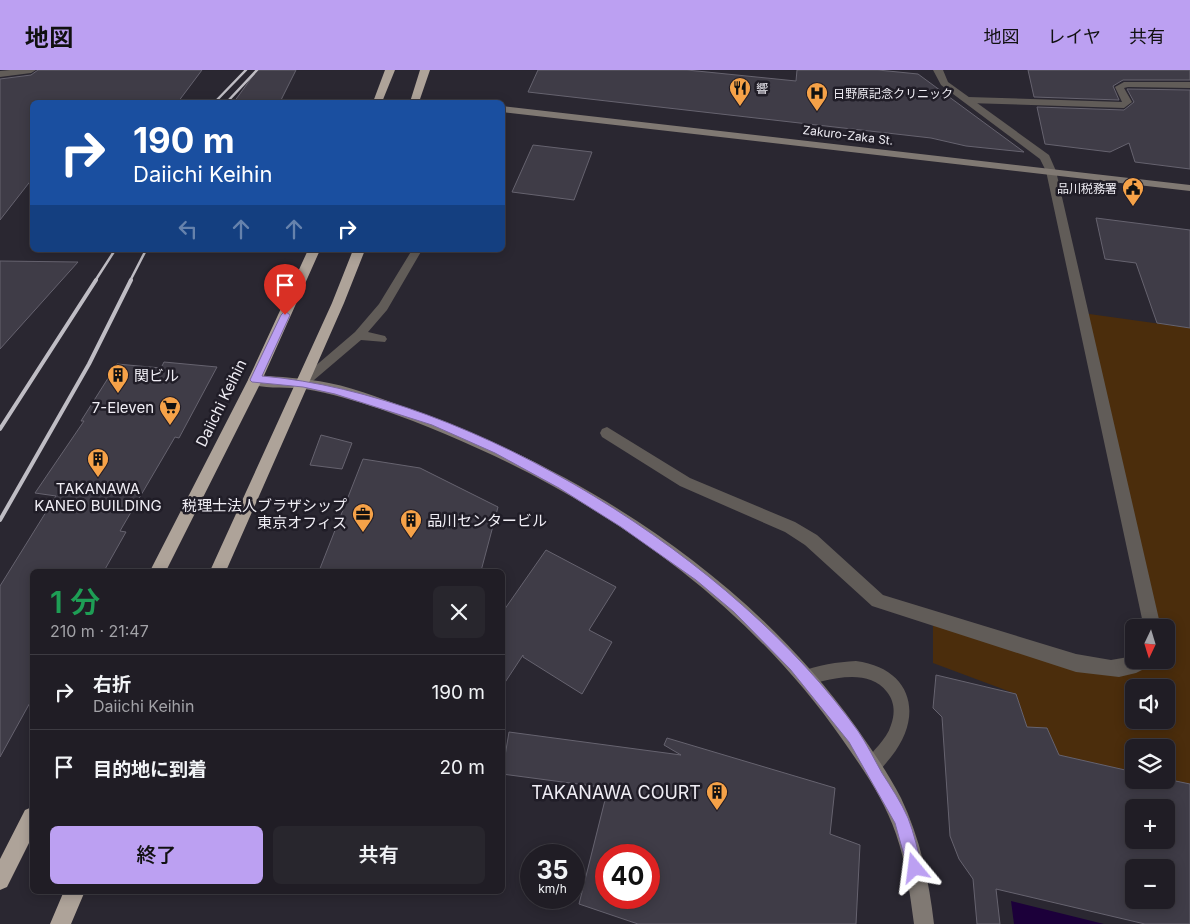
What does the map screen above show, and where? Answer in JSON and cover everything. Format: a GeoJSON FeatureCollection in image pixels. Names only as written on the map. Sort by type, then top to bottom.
{"type":"FeatureCollection","features":[{"type":"Feature","properties":{"kind":"highway"},"geometry":{"type":"LineString","coordinates":[[378,100],[390,70]]}},
{"type":"Feature","properties":{"kind":"highway"},"geometry":{"type":"LineString","coordinates":[[415,100],[425,70]]}},
{"type":"Feature","properties":{"kind":"highway","name":"Daiichi Keihin"},"geometry":{"type":"LineString","coordinates":[[159,569],[255,380],[313,252]]}},
{"type":"Feature","properties":{"kind":"highway"},"geometry":{"type":"LineString","coordinates":[[219,569],[303,384],[358,252]]}},
{"type":"Feature","properties":{"kind":"highway"},"geometry":{"type":"LineString","coordinates":[[0,880],[30,820]]}},
{"type":"Feature","properties":{"kind":"highway"},"geometry":{"type":"LineString","coordinates":[[60,924],[74,894]]}},
{"type":"Feature","properties":{"kind":"street"},"geometry":{"type":"LineString","coordinates":[[0,74],[31,70]]}},
{"type":"Feature","properties":{"kind":"street"},"geometry":{"type":"LineString","coordinates":[[938,70],[944,83],[1044,157],[1051,171],[1151,619]]}},
{"type":"Feature","properties":{"kind":"street","name":"Zakuro-Zaka St."},"geometry":{"type":"LineString","coordinates":[[505,109],[561,114],[1190,188]]}},
{"type":"Feature","properties":{"kind":"street"},"geometry":{"type":"LineString","coordinates":[[255,380],[303,384],[335,390],[436,422],[499,450],[563,485],[625,523],[701,576],[738,608],[806,678],[854,737],[902,821],[919,884],[924,924]]}},
{"type":"Feature","properties":{"kind":"street"},"geometry":{"type":"LineString","coordinates":[[607,433],[685,482],[790,527],[810,540],[878,601],[1076,663],[1109,669],[1125,668]]}},
{"type":"Feature","properties":{"kind":"lane"},"geometry":{"type":"LineString","coordinates":[[968,100],[1124,105],[1128,102],[1119,87],[1127,84],[1190,85]]}},
{"type":"Feature","properties":{"kind":"lane"},"geometry":{"type":"LineString","coordinates":[[303,384],[359,335],[383,307],[416,252]]}},
{"type":"Feature","properties":{"kind":"lane"},"geometry":{"type":"LineString","coordinates":[[359,335],[381,339]]}},
{"type":"Feature","properties":{"kind":"lane"},"geometry":{"type":"LineString","coordinates":[[806,678],[829,671],[856,669],[877,673],[893,685],[901,701],[902,718],[897,735],[872,766]]}},
{"type":"Feature","properties":{"kind":"shaded area"},"geometry":{"type":"Polygon","coordinates":[[[1082,313],[1190,328],[1190,784],[1175,781],[1175,739],[1125,739],[1125,770],[1059,755],[1047,728],[1027,727],[1016,694],[933,663],[933,618],[1076,663],[1125,661],[1125,669],[1175,669],[1175,619],[1151,619],[1082,313]]]}},
{"type":"Feature","properties":{"kind":"shaded area"},"geometry":{"type":"Polygon","coordinates":[[[1011,901],[1104,924],[1014,924],[1011,901]]]}},
{"type":"Feature","properties":{"kind":"building"},"geometry":{"type":"Polygon","coordinates":[[[38,70],[202,70],[180,100],[30,100],[30,182],[0,220],[0,79],[31,75],[38,70]]]}},
{"type":"Feature","properties":{"kind":"building"},"geometry":{"type":"Polygon","coordinates":[[[257,70],[296,70],[281,100],[235,100],[257,70]]]}},
{"type":"Feature","properties":{"kind":"building"},"geometry":{"type":"Polygon","coordinates":[[[538,70],[687,70],[796,81],[797,70],[878,70],[918,74],[1024,152],[966,146],[931,138],[528,92],[538,70]]]}},
{"type":"Feature","properties":{"kind":"building"},"geometry":{"type":"Polygon","coordinates":[[[1028,70],[1190,70],[1190,80],[1123,80],[1113,86],[1119,100],[1034,97],[1028,70]]]}},
{"type":"Feature","properties":{"kind":"building"},"geometry":{"type":"Polygon","coordinates":[[[1127,89],[1190,90],[1190,169],[1135,162],[1129,143],[1110,152],[1045,144],[1037,107],[1124,110],[1134,102],[1127,89]]]}},
{"type":"Feature","properties":{"kind":"building"},"geometry":{"type":"Polygon","coordinates":[[[533,145],[592,152],[574,200],[512,192],[533,145]]]}},
{"type":"Feature","properties":{"kind":"building"},"geometry":{"type":"Polygon","coordinates":[[[1096,218],[1190,230],[1190,328],[1157,323],[1136,263],[1105,259],[1096,218]]]}},
{"type":"Feature","properties":{"kind":"building"},"geometry":{"type":"Polygon","coordinates":[[[0,261],[78,262],[0,349],[0,261]]]}},
{"type":"Feature","properties":{"kind":"building"},"geometry":{"type":"Polygon","coordinates":[[[164,362],[217,367],[179,438],[175,437],[120,531],[126,532],[105,569],[30,569],[30,703],[0,757],[0,586],[56,496],[35,493],[84,421],[81,421],[117,364],[161,368],[164,362]]]}},
{"type":"Feature","properties":{"kind":"building"},"geometry":{"type":"Polygon","coordinates":[[[321,435],[352,443],[342,469],[310,465],[321,435]]]}},
{"type":"Feature","properties":{"kind":"building","name":"品川センタービル"},"geometry":{"type":"Polygon","coordinates":[[[363,459],[420,468],[498,507],[482,569],[320,569],[363,459]]]}},
{"type":"Feature","properties":{"kind":"building"},"geometry":{"type":"Polygon","coordinates":[[[546,550],[616,587],[589,630],[612,642],[582,694],[523,657],[523,655],[505,682],[505,609],[546,550]]]}},
{"type":"Feature","properties":{"kind":"building"},"geometry":{"type":"Polygon","coordinates":[[[936,675],[1016,694],[1027,727],[1047,728],[1059,755],[1125,770],[1125,789],[1175,789],[1175,781],[1190,784],[1190,924],[1145,924],[996,889],[1000,924],[977,924],[973,879],[959,859],[950,836],[942,717],[933,708],[936,675]]]}},
{"type":"Feature","properties":{"kind":"building","name":"TAKANAWA COURT"},"geometry":{"type":"Polygon","coordinates":[[[509,732],[681,755],[664,745],[667,738],[835,788],[830,834],[860,845],[856,924],[638,924],[585,906],[585,880],[608,788],[505,774],[505,756],[509,732]]]}},
{"type":"Feature","properties":{"kind":"railway"},"geometry":{"type":"LineString","coordinates":[[217,100],[246,70]]}},
{"type":"Feature","properties":{"kind":"railway"},"geometry":{"type":"LineString","coordinates":[[229,100],[257,70]]}},
{"type":"Feature","properties":{"kind":"railway"},"geometry":{"type":"LineString","coordinates":[[95,281],[114,252]]}},
{"type":"Feature","properties":{"kind":"railway"},"geometry":{"type":"LineString","coordinates":[[130,281],[145,252]]}},
{"type":"Feature","properties":{"kind":"railway"},"geometry":{"type":"LineString","coordinates":[[0,429],[96,280]]}},
{"type":"Feature","properties":{"kind":"railway"},"geometry":{"type":"LineString","coordinates":[[0,520],[89,364],[131,280]]}},
{"type":"Feature","properties":{"kind":"place","name":"響"},"geometry":{"type":"Point","coordinates":[740,107]}},
{"type":"Feature","properties":{"kind":"place","name":"日野原記念クリニック"},"geometry":{"type":"Point","coordinates":[817,112]}},
{"type":"Feature","properties":{"kind":"place","name":"品川税務署"},"geometry":{"type":"Point","coordinates":[1133,207]}},
{"type":"Feature","properties":{"kind":"place","name":"関ビル"},"geometry":{"type":"Point","coordinates":[118,394]}},
{"type":"Feature","properties":{"kind":"place","name":"7-Eleven"},"geometry":{"type":"Point","coordinates":[170,426]}},
{"type":"Feature","properties":{"kind":"place","name":"TAKANAWA KANEO BUILDING"},"geometry":{"type":"Point","coordinates":[98,478]}},
{"type":"Feature","properties":{"kind":"place","name":"税理士法人ブラザシップ 東京オフィス"},"geometry":{"type":"Point","coordinates":[363,533]}},
{"type":"Feature","properties":{"kind":"place","name":"品川センタービル"},"geometry":{"type":"Point","coordinates":[411,539]}},
{"type":"Feature","properties":{"kind":"place","name":"TAKANAWA COURT"},"geometry":{"type":"Point","coordinates":[717,811]}},
{"type":"Feature","properties":{"kind":"route"},"geometry":{"type":"LineString","coordinates":[[285,315],[255,380],[303,384],[335,390],[436,422],[499,450],[563,485],[625,523],[701,576],[738,608],[795,665],[824,698],[854,737],[902,821],[915,868]]}}]}
